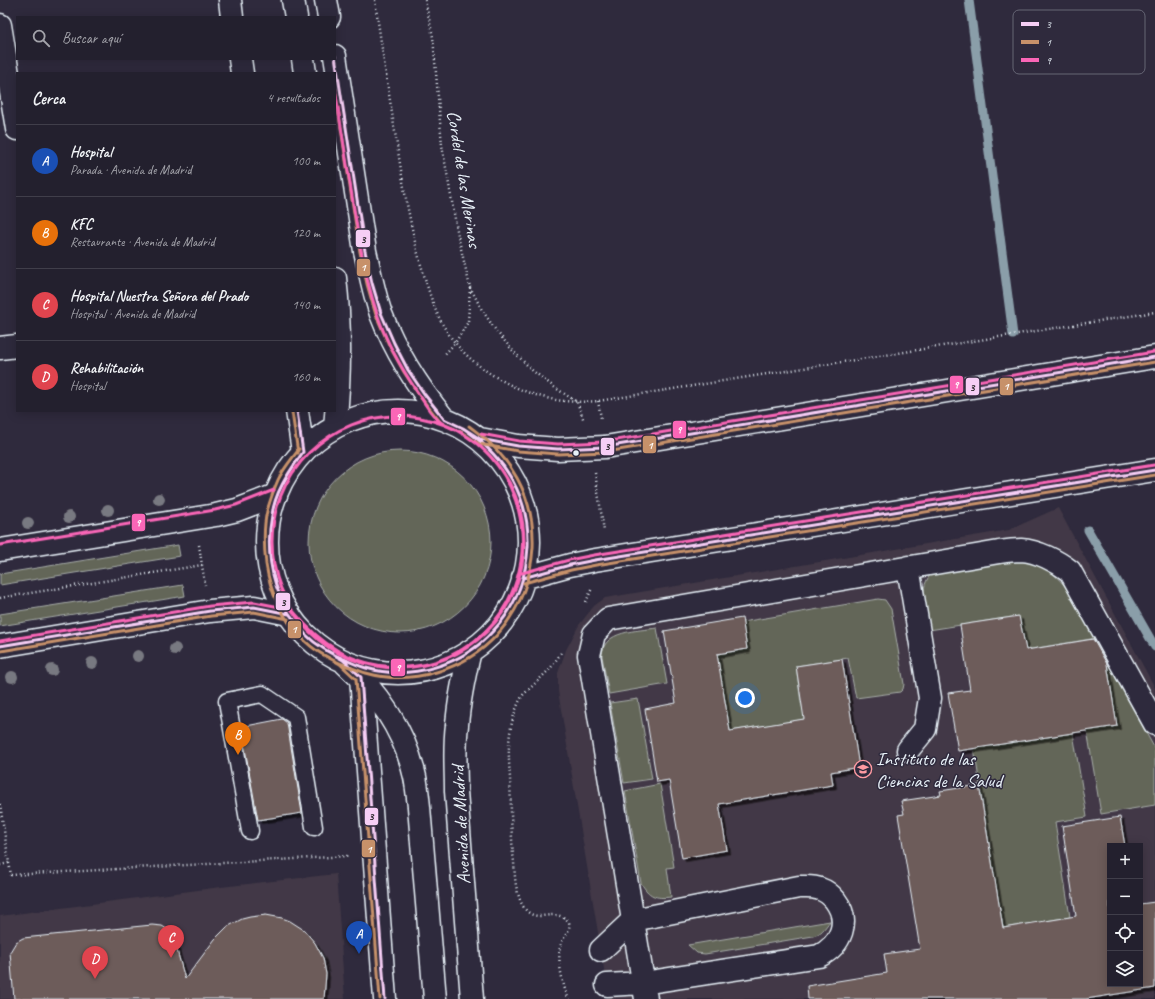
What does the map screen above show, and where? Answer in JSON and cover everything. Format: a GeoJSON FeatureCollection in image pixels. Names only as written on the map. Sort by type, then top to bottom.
{"type":"FeatureCollection","features":[{"type":"Feature","properties":{"kind":"main road"},"geometry":{"type":"LineString","coordinates":[[230,0],[232,16]]}},
{"type":"Feature","properties":{"kind":"main road"},"geometry":{"type":"LineString","coordinates":[[293,0],[296,16]]}},
{"type":"Feature","properties":{"kind":"main road"},"geometry":{"type":"LineString","coordinates":[[326,0],[329,16]]}},
{"type":"Feature","properties":{"kind":"main road"},"geometry":{"type":"LineString","coordinates":[[0,25],[16,123]]}},
{"type":"Feature","properties":{"kind":"main road"},"geometry":{"type":"LineString","coordinates":[[240,60],[242,72]]}},
{"type":"Feature","properties":{"kind":"main road"},"geometry":{"type":"LineString","coordinates":[[303,60],[305,72]]}},
{"type":"Feature","properties":{"kind":"main road","name":"Avenida de Madrid"},"geometry":{"type":"LineString","coordinates":[[336,60],[365,251],[374,289],[394,343],[408,370],[444,419]]}},
{"type":"Feature","properties":{"kind":"main road"},"geometry":{"type":"LineString","coordinates":[[335,427],[339,387],[340,347],[336,286]]}},
{"type":"Feature","properties":{"kind":"main road"},"geometry":{"type":"LineString","coordinates":[[0,348],[16,346]]}},
{"type":"Feature","properties":{"kind":"main road"},"geometry":{"type":"LineString","coordinates":[[480,439],[518,446],[558,449],[605,447],[1155,357]]}},
{"type":"Feature","properties":{"kind":"main road","name":"Avenida de Madrid"},"geometry":{"type":"LineString","coordinates":[[394,411],[420,413],[444,419],[463,428],[480,439],[495,454],[507,470],[517,488],[524,507],[529,537],[528,558],[523,578],[512,606],[500,623],[486,638],[470,651],[452,661],[438,666],[402,673],[372,670],[343,660],[325,650],[302,630],[289,614],[275,586],[268,556],[269,525],[276,496],[290,468],[303,452],[318,438],[335,427],[354,418],[364,415],[394,411]]}},
{"type":"Feature","properties":{"kind":"main road"},"geometry":{"type":"LineString","coordinates":[[297,412],[303,452]]}},
{"type":"Feature","properties":{"kind":"main road"},"geometry":{"type":"LineString","coordinates":[[523,578],[570,565],[595,560],[1155,470]]}},
{"type":"Feature","properties":{"kind":"main road"},"geometry":{"type":"LineString","coordinates":[[0,550],[195,519],[237,510],[276,496]]}},
{"type":"Feature","properties":{"kind":"main road"},"geometry":{"type":"LineString","coordinates":[[644,991],[589,655],[594,634],[608,619],[908,567],[999,552],[1022,550],[1047,556],[1060,563],[1070,571],[1155,724]]}},
{"type":"Feature","properties":{"kind":"main road"},"geometry":{"type":"LineString","coordinates":[[908,567],[930,698],[925,729],[908,750]]}},
{"type":"Feature","properties":{"kind":"main road"},"geometry":{"type":"LineString","coordinates":[[0,646],[210,611],[254,607],[289,614]]}},
{"type":"Feature","properties":{"kind":"main road","name":"Avenida de Madrid"},"geometry":{"type":"LineString","coordinates":[[470,651],[456,726],[456,791],[472,999]]}},
{"type":"Feature","properties":{"kind":"main road","name":"Avenida de Madrid"},"geometry":{"type":"LineString","coordinates":[[343,660],[361,677],[391,717],[405,746],[414,776],[419,807],[435,999]]}},
{"type":"Feature","properties":{"kind":"main road"},"geometry":{"type":"LineString","coordinates":[[361,677],[385,999]]}},
{"type":"Feature","properties":{"kind":"main road"},"geometry":{"type":"LineString","coordinates":[[601,950],[633,920],[799,887],[810,886],[822,889],[832,896],[839,905],[842,916],[843,926],[840,936],[828,952],[819,956],[644,991],[607,986]]}},
{"type":"Feature","properties":{"kind":"lane"},"geometry":{"type":"LineString","coordinates":[[250,831],[227,701],[262,694],[296,717],[314,827]]}},
{"type":"Feature","properties":{"kind":"path"},"geometry":{"type":"LineString","coordinates":[[375,0],[404,194],[432,299],[439,317],[455,343],[474,362],[494,376],[515,387],[535,395],[549,398],[577,402],[598,401],[1155,312]]}},
{"type":"Feature","properties":{"kind":"path","name":"Cordel de las Merinas"},"geometry":{"type":"LineString","coordinates":[[425,0],[433,37],[442,145],[458,236],[470,287],[468,322],[455,343],[444,355]]}},
{"type":"Feature","properties":{"kind":"path"},"geometry":{"type":"LineString","coordinates":[[470,287],[482,310],[514,352],[533,371],[577,402],[584,425]]}},
{"type":"Feature","properties":{"kind":"path"},"geometry":{"type":"LineString","coordinates":[[598,401],[601,418]]}},
{"type":"Feature","properties":{"kind":"path"},"geometry":{"type":"LineString","coordinates":[[595,471],[605,535]]}},
{"type":"Feature","properties":{"kind":"path"},"geometry":{"type":"LineString","coordinates":[[195,519],[210,611]]}},
{"type":"Feature","properties":{"kind":"path"},"geometry":{"type":"LineString","coordinates":[[0,598],[202,565]]}},
{"type":"Feature","properties":{"kind":"path"},"geometry":{"type":"LineString","coordinates":[[585,604],[591,589]]}},
{"type":"Feature","properties":{"kind":"path"},"geometry":{"type":"LineString","coordinates":[[562,651],[550,670],[523,695],[520,700],[510,732],[509,764],[512,840],[516,888],[523,906],[530,914],[536,916],[559,915],[564,917],[569,922],[568,932],[561,943],[559,950],[565,992],[569,999]]}},
{"type":"Feature","properties":{"kind":"path"},"geometry":{"type":"LineString","coordinates":[[0,804],[11,875],[374,854]]}},
{"type":"Feature","properties":{"kind":"path"},"geometry":{"type":"LineString","coordinates":[[0,865],[9,863]]}},
{"type":"Feature","properties":{"kind":"shaded area","name":"Instituto de las Ciencias de la Salud"},"geometry":{"type":"Polygon","coordinates":[[[1058,508],[1155,688],[1155,999],[609,999],[558,691],[558,673],[566,650],[579,625],[594,606],[605,598],[1009,530],[1058,508]]]}},
{"type":"Feature","properties":{"kind":"shaded area"},"geometry":{"type":"Polygon","coordinates":[[[336,874],[345,999],[0,999],[0,916],[221,887],[336,874]]]}},
{"type":"Feature","properties":{"kind":"green space"},"geometry":{"type":"Polygon","coordinates":[[[391,451],[409,451],[435,458],[451,466],[470,484],[476,491],[484,507],[491,533],[491,551],[484,577],[476,593],[458,612],[451,618],[426,629],[409,633],[391,633],[365,626],[349,618],[324,593],[316,577],[311,560],[309,551],[309,533],[316,507],[324,491],[349,466],[365,458],[382,453],[391,451]]]}},
{"type":"Feature","properties":{"kind":"green space"},"geometry":{"type":"Polygon","coordinates":[[[178,545],[180,556],[0,585],[0,574],[178,545]]]}},
{"type":"Feature","properties":{"kind":"green space"},"geometry":{"type":"Polygon","coordinates":[[[1014,561],[1029,562],[1041,566],[1052,573],[1070,592],[1097,638],[1031,649],[1030,652],[1026,653],[1018,616],[929,630],[924,601],[924,588],[930,575],[989,563],[1014,561]]]}},
{"type":"Feature","properties":{"kind":"green space"},"geometry":{"type":"Polygon","coordinates":[[[183,585],[185,596],[0,626],[0,614],[183,585]]]}},
{"type":"Feature","properties":{"kind":"green space"},"geometry":{"type":"Polygon","coordinates":[[[878,599],[885,600],[891,609],[904,684],[903,689],[900,692],[856,698],[848,658],[796,666],[801,703],[806,719],[724,732],[687,715],[726,708],[722,685],[701,651],[731,646],[732,652],[746,649],[742,622],[878,599]]]}},
{"type":"Feature","properties":{"kind":"green space"},"geometry":{"type":"Polygon","coordinates":[[[657,628],[667,684],[609,694],[602,656],[604,647],[608,641],[622,633],[657,628]]]}},
{"type":"Feature","properties":{"kind":"green space"},"geometry":{"type":"Polygon","coordinates":[[[1107,662],[1155,749],[1155,805],[1101,814],[1087,730],[1117,726],[1107,662]]]}},
{"type":"Feature","properties":{"kind":"green space"},"geometry":{"type":"Polygon","coordinates":[[[638,699],[652,779],[624,783],[610,703],[638,699]]]}},
{"type":"Feature","properties":{"kind":"green space"},"geometry":{"type":"Polygon","coordinates":[[[1073,733],[1087,817],[1055,822],[1070,917],[1003,928],[974,748],[1073,733]]]}},
{"type":"Feature","properties":{"kind":"green space"},"geometry":{"type":"Polygon","coordinates":[[[660,784],[674,867],[667,868],[671,897],[665,898],[653,896],[641,883],[625,791],[660,784]]]}},
{"type":"Feature","properties":{"kind":"green space"},"geometry":{"type":"Polygon","coordinates":[[[830,921],[821,932],[813,936],[705,954],[697,953],[688,945],[830,921]]]}},
{"type":"Feature","properties":{"kind":"building"},"geometry":{"type":"Polygon","coordinates":[[[1019,616],[1026,650],[1093,639],[1107,664],[1117,726],[958,751],[948,693],[970,690],[960,625],[1019,616]]]}},
{"type":"Feature","properties":{"kind":"building"},"geometry":{"type":"Polygon","coordinates":[[[742,618],[747,649],[717,654],[730,731],[804,719],[796,666],[842,659],[859,767],[831,772],[833,785],[719,804],[727,850],[682,858],[669,780],[657,782],[645,709],[676,703],[664,631],[742,618]]]}},
{"type":"Feature","properties":{"kind":"building"},"geometry":{"type":"Polygon","coordinates":[[[282,719],[287,723],[302,813],[258,820],[241,727],[282,719]]]}},
{"type":"Feature","properties":{"kind":"building"},"geometry":{"type":"Polygon","coordinates":[[[979,785],[1003,928],[1076,916],[1062,826],[1120,817],[1124,843],[1107,843],[1107,987],[1143,987],[1143,904],[1155,902],[1155,988],[1086,999],[808,999],[807,986],[887,973],[884,954],[920,949],[898,815],[904,814],[901,801],[941,795],[940,791],[979,785]]]}},
{"type":"Feature","properties":{"kind":"building"},"geometry":{"type":"Polygon","coordinates":[[[266,915],[290,921],[304,930],[315,943],[323,958],[326,974],[324,999],[14,999],[10,952],[16,942],[23,938],[152,925],[162,926],[173,936],[185,979],[215,939],[227,927],[242,919],[266,915]]]}},
{"type":"Feature","properties":{"kind":"waterway"},"geometry":{"type":"LineString","coordinates":[[969,0],[1013,335]]}},
{"type":"Feature","properties":{"kind":"waterway"},"geometry":{"type":"LineString","coordinates":[[1088,530],[1155,647]]}},
{"type":"Feature","properties":{"kind":"transit line","name":"3"},"geometry":{"type":"LineString","coordinates":[[336,60],[365,251],[372,283],[381,313],[408,370],[425,395],[444,419],[463,428],[480,439],[518,446],[558,449],[605,447],[1155,357]]}},
{"type":"Feature","properties":{"kind":"transit line","name":"9"},"geometry":{"type":"LineString","coordinates":[[293,611],[303,623],[326,643],[351,657],[364,662],[395,667],[423,665],[437,661],[462,650],[474,642],[494,622],[508,602],[517,580],[522,557],[522,533],[518,510],[510,487],[498,467],[476,443],[455,429],[441,423],[433,414],[401,366],[383,330],[372,297],[357,230],[336,95]]}},
{"type":"Feature","properties":{"kind":"transit line","name":"1"},"geometry":{"type":"LineString","coordinates":[[336,96],[360,252],[376,315],[389,345],[421,398],[441,423],[461,432],[479,444],[518,451],[558,454],[606,452],[1155,362]]}},
{"type":"Feature","properties":{"kind":"transit line","name":"9"},"geometry":{"type":"LineString","coordinates":[[481,434],[519,441],[558,444],[604,442],[1154,352]]}},
{"type":"Feature","properties":{"kind":"transit line","name":"1"},"geometry":{"type":"LineString","coordinates":[[292,412],[298,453]]}},
{"type":"Feature","properties":{"kind":"transit line","name":"3"},"geometry":{"type":"LineString","coordinates":[[297,412],[303,452]]}},
{"type":"Feature","properties":{"kind":"transit line","name":"9"},"geometry":{"type":"LineString","coordinates":[[398,416],[422,419],[446,426],[468,438],[487,453],[502,472],[514,494],[521,518],[524,542],[521,566],[514,590],[502,612],[487,631],[468,646],[446,658],[422,665],[398,668],[374,665],[350,658],[328,646],[309,631],[294,612],[282,590],[275,566],[272,542],[275,518],[282,494],[294,472],[309,453],[328,438],[350,426],[374,419],[398,416]]}},
{"type":"Feature","properties":{"kind":"transit line","name":"1"},"geometry":{"type":"LineString","coordinates":[[299,449],[278,480],[267,511],[265,524],[264,538],[266,564],[270,584],[278,604],[288,622],[295,630],[307,643],[323,655],[363,672],[383,677],[419,676],[453,666],[469,658],[497,635],[518,605],[530,571],[533,547],[533,528],[530,511],[524,494],[517,478],[497,450],[484,437],[469,426]]}},
{"type":"Feature","properties":{"kind":"transit line","name":"3"},"geometry":{"type":"LineString","coordinates":[[303,452],[288,474],[276,498],[270,527],[269,539],[273,574],[276,586],[287,610],[305,634],[325,650],[342,659],[366,668],[383,672],[418,671],[451,661],[467,653],[481,643],[501,622],[507,613],[518,592],[525,570],[528,547],[528,529],[520,495],[503,466],[480,441],[466,430]]}},
{"type":"Feature","properties":{"kind":"transit line","name":"9"},"geometry":{"type":"LineString","coordinates":[[522,573],[569,560],[594,555],[1154,465]]}},
{"type":"Feature","properties":{"kind":"transit line","name":"3"},"geometry":{"type":"LineString","coordinates":[[523,578],[570,565],[595,560],[1155,470]]}},
{"type":"Feature","properties":{"kind":"transit line","name":"1"},"geometry":{"type":"LineString","coordinates":[[524,583],[571,570],[596,565],[1155,475]]}},
{"type":"Feature","properties":{"kind":"transit line","name":"9"},"geometry":{"type":"LineString","coordinates":[[0,545],[215,510],[236,505],[274,490]]}},
{"type":"Feature","properties":{"kind":"transit line","name":"9"},"geometry":{"type":"LineString","coordinates":[[0,641],[210,606],[254,602],[290,609]]}},
{"type":"Feature","properties":{"kind":"transit line","name":"3"},"geometry":{"type":"LineString","coordinates":[[0,646],[210,611],[254,607],[289,614]]}},
{"type":"Feature","properties":{"kind":"transit line","name":"1"},"geometry":{"type":"LineString","coordinates":[[1,651],[211,616],[254,612],[288,619]]}},
{"type":"Feature","properties":{"kind":"transit line","name":"3"},"geometry":{"type":"LineString","coordinates":[[327,651],[343,660],[361,677],[385,999]]}},
{"type":"Feature","properties":{"kind":"transit line","name":"1"},"geometry":{"type":"LineString","coordinates":[[324,655],[340,664],[356,679],[380,999]]}},
{"type":"Feature","properties":{"kind":"place","name":"KFC"},"geometry":{"type":"Point","coordinates":[238,755]}},
{"type":"Feature","properties":{"kind":"place","name":"Instituto de las Ciencias de la Salud"},"geometry":{"type":"Point","coordinates":[863,769]}},
{"type":"Feature","properties":{"kind":"place","name":"Hospital"},"geometry":{"type":"Point","coordinates":[359,954]}},
{"type":"Feature","properties":{"kind":"place","name":"Hospital Nuestra Señora del Prado"},"geometry":{"type":"Point","coordinates":[171,958]}},
{"type":"Feature","properties":{"kind":"place","name":"Rehabilitación"},"geometry":{"type":"Point","coordinates":[95,979]}}]}
